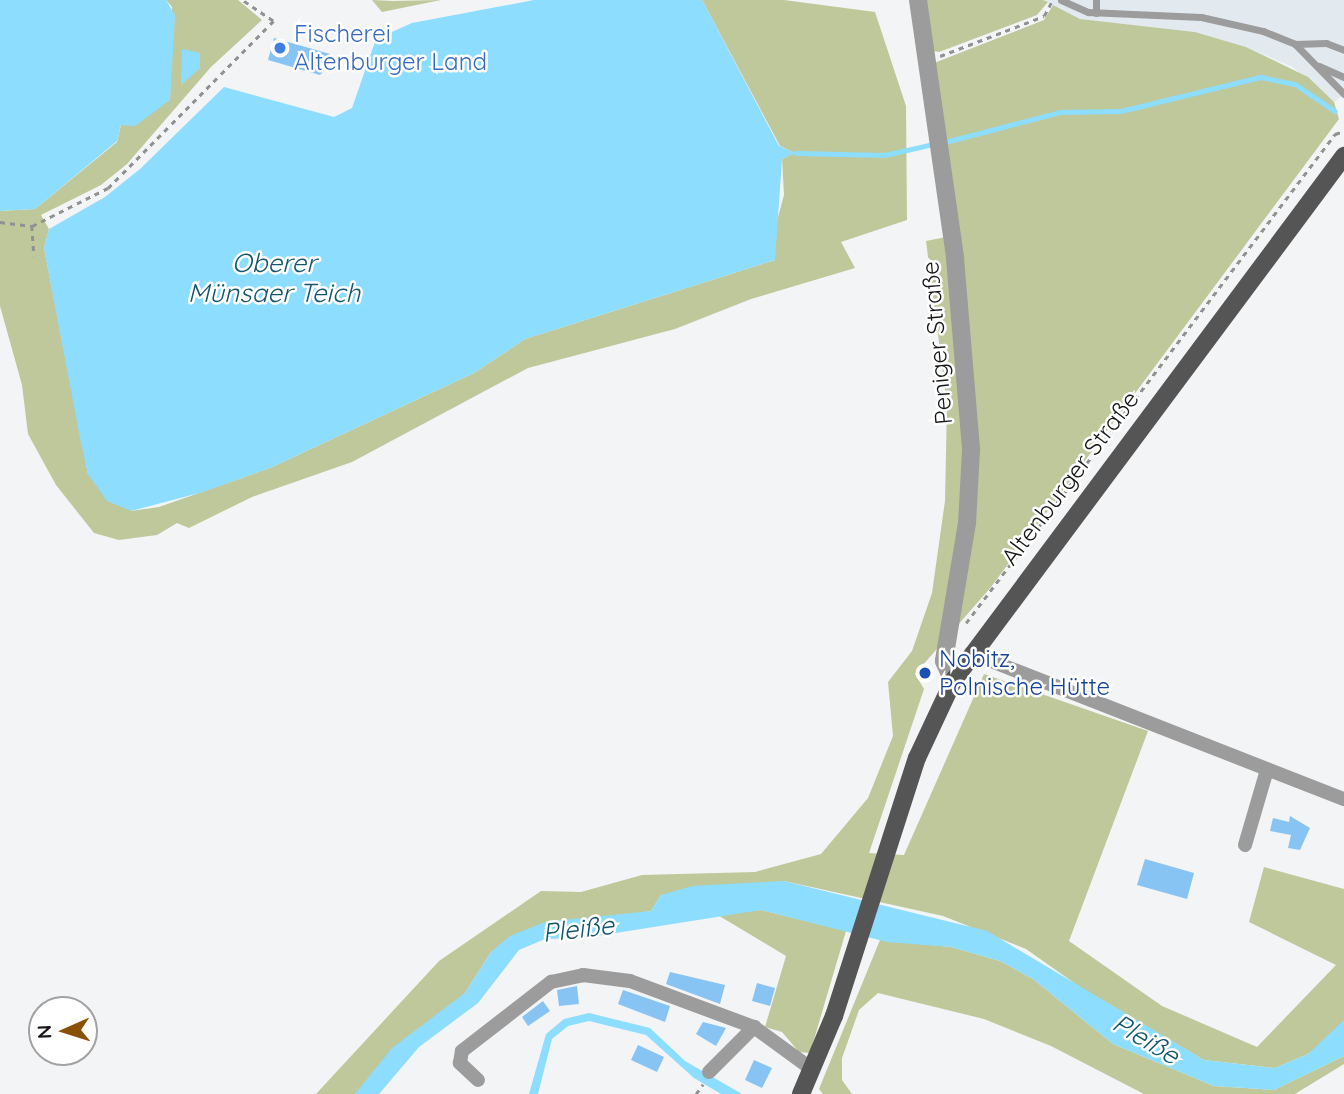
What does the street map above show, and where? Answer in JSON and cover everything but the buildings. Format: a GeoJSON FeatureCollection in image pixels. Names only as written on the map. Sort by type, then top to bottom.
{"type":"FeatureCollection","features":[{"type":"Feature","properties":{"kind":"main road","name":"Altenburger Straße"},"geometry":{"type":"LineString","coordinates":[[802,1094],[834,1016],[884,857],[930,724],[953,681],[971,653],[1344,156]]}},
{"type":"Feature","properties":{"kind":"street","name":"Peniger Straße"},"geometry":{"type":"LineString","coordinates":[[918,0],[955,258],[971,450],[967,523],[944,661],[953,681]]}},
{"type":"Feature","properties":{"kind":"street"},"geometry":{"type":"LineString","coordinates":[[971,653],[1344,799]]}},
{"type":"Feature","properties":{"kind":"street"},"geometry":{"type":"LineString","coordinates":[[1245,845],[1267,770]]}},
{"type":"Feature","properties":{"kind":"street"},"geometry":{"type":"LineString","coordinates":[[478,1080],[460,1063],[462,1051],[551,982],[583,975],[630,981],[754,1027],[813,1070]]}},
{"type":"Feature","properties":{"kind":"street"},"geometry":{"type":"LineString","coordinates":[[709,1072],[754,1027]]}},
{"type":"Feature","properties":{"kind":"lane"},"geometry":{"type":"LineString","coordinates":[[1062,0],[1096,13],[1202,17],[1295,44],[1326,43],[1344,50]]}},
{"type":"Feature","properties":{"kind":"lane"},"geometry":{"type":"LineString","coordinates":[[1096,0],[1096,13]]}},
{"type":"Feature","properties":{"kind":"lane"},"geometry":{"type":"LineString","coordinates":[[1295,44],[1344,94]]}},
{"type":"Feature","properties":{"kind":"lane"},"geometry":{"type":"LineString","coordinates":[[1312,63],[1344,77]]}},
{"type":"Feature","properties":{"kind":"path"},"geometry":{"type":"LineString","coordinates":[[0,222],[32,226],[108,188],[273,21],[242,0]]}},
{"type":"Feature","properties":{"kind":"path"},"geometry":{"type":"LineString","coordinates":[[927,60],[1044,16],[1052,0]]}},
{"type":"Feature","properties":{"kind":"path"},"geometry":{"type":"LineString","coordinates":[[948,634],[978,610],[1335,134],[1344,131]]}},
{"type":"Feature","properties":{"kind":"path"},"geometry":{"type":"LineString","coordinates":[[32,226],[34,257]]}},
{"type":"Feature","properties":{"kind":"path"},"geometry":{"type":"LineString","coordinates":[[696,1094],[702,1086]]}},
{"type":"Feature","properties":{"kind":"shaded area"},"geometry":{"type":"Polygon","coordinates":[[[1043,0],[1344,0],[1344,94],[1334,102],[1293,67],[1246,47],[1195,32],[1080,19],[1043,0]]]}},
{"type":"Feature","properties":{"kind":"green space"},"geometry":{"type":"Polygon","coordinates":[[[166,0],[238,0],[262,20],[211,67],[127,164],[101,185],[41,215],[49,229],[44,248],[88,474],[131,511],[159,507],[270,468],[474,373],[525,339],[775,260],[774,232],[784,195],[782,159],[795,153],[780,146],[702,0],[784,0],[875,12],[906,106],[907,220],[841,242],[855,268],[751,299],[675,329],[528,368],[352,462],[252,497],[189,528],[177,523],[157,535],[119,540],[94,533],[56,485],[28,434],[22,385],[0,306],[0,211],[35,209],[117,142],[121,125],[170,100],[172,7],[166,0]]]}},
{"type":"Feature","properties":{"kind":"green space"},"geometry":{"type":"Polygon","coordinates":[[[372,0],[393,1],[441,0],[382,12],[372,0]]]}},
{"type":"Feature","properties":{"kind":"green space"},"geometry":{"type":"Polygon","coordinates":[[[925,0],[1048,2],[1037,15],[939,52],[934,51],[925,0]]]}},
{"type":"Feature","properties":{"kind":"green space"},"geometry":{"type":"Polygon","coordinates":[[[1053,5],[1080,19],[1195,32],[1246,47],[1308,77],[1334,102],[1339,119],[991,587],[915,674],[924,689],[869,853],[904,855],[984,674],[1148,731],[1069,941],[1162,1006],[1257,1047],[1336,965],[1249,922],[1264,867],[1344,889],[1344,1020],[1338,1030],[1308,1054],[1275,1068],[1204,1060],[1087,992],[1026,949],[943,916],[784,881],[661,895],[651,911],[618,918],[545,922],[491,952],[465,993],[355,1094],[316,1094],[439,961],[541,891],[581,892],[642,875],[755,872],[821,854],[868,798],[893,736],[888,682],[912,651],[932,593],[945,501],[947,404],[926,241],[956,235],[934,63],[1044,20],[1053,5]]]}},
{"type":"Feature","properties":{"kind":"green space"},"geometry":{"type":"Polygon","coordinates":[[[761,910],[846,931],[810,1053],[799,1052],[782,1032],[765,1027],[786,956],[716,914],[761,910]]]}},
{"type":"Feature","properties":{"kind":"green space"},"geometry":{"type":"Polygon","coordinates":[[[880,940],[951,947],[1000,961],[1033,979],[1113,1044],[1214,1086],[1274,1090],[1344,1056],[1344,1064],[1295,1094],[1144,1094],[1051,1046],[984,1019],[878,993],[859,1010],[842,1058],[842,1080],[852,1094],[823,1094],[819,1089],[880,940]]]}},
{"type":"Feature","properties":{"kind":"water"},"geometry":{"type":"Polygon","coordinates":[[[0,0],[166,0],[175,15],[170,100],[135,126],[121,125],[117,141],[35,209],[0,211],[0,0]]]}},
{"type":"Feature","properties":{"kind":"water","name":"Oberer Münsaer Teich"},"geometry":{"type":"Polygon","coordinates":[[[534,0],[702,0],[779,146],[796,153],[782,159],[775,260],[525,339],[474,373],[270,468],[203,492],[131,511],[107,501],[88,474],[80,438],[44,248],[49,229],[105,197],[140,169],[224,87],[334,117],[352,108],[376,39],[412,23],[534,0]]]}},
{"type":"Feature","properties":{"kind":"water"},"geometry":{"type":"Polygon","coordinates":[[[182,49],[200,53],[200,68],[181,85],[182,49]]]}},
{"type":"Feature","properties":{"kind":"water","name":"Pleiße"},"geometry":{"type":"Polygon","coordinates":[[[784,881],[987,931],[1204,1060],[1275,1068],[1308,1054],[1344,1020],[1344,1056],[1274,1090],[1214,1086],[1113,1044],[1033,979],[1000,961],[951,947],[887,942],[761,910],[584,938],[545,939],[519,950],[478,1003],[419,1047],[379,1094],[355,1094],[392,1048],[465,993],[491,952],[510,936],[545,922],[651,911],[661,895],[692,886],[784,881]]]}},
{"type":"Feature","properties":{"kind":"water"},"geometry":{"type":"Polygon","coordinates":[[[589,1013],[650,1028],[685,1061],[742,1094],[721,1094],[694,1078],[646,1035],[589,1021],[568,1026],[552,1039],[538,1094],[529,1094],[546,1034],[564,1019],[589,1013]]]}},
{"type":"Feature","properties":{"kind":"waterway"},"geometry":{"type":"LineString","coordinates":[[949,141],[1060,112],[1121,111],[1261,77],[1295,84],[1335,111]]}},
{"type":"Feature","properties":{"kind":"waterway"},"geometry":{"type":"LineString","coordinates":[[796,153],[885,155],[929,145]]}},
{"type":"Feature","properties":{"kind":"place","name":"Fischerei Altenburger Land"},"geometry":{"type":"Point","coordinates":[280,48]}},
{"type":"Feature","properties":{"kind":"place","name":"Nobitz, Polnische Hütte"},"geometry":{"type":"Point","coordinates":[925,673]}}]}
